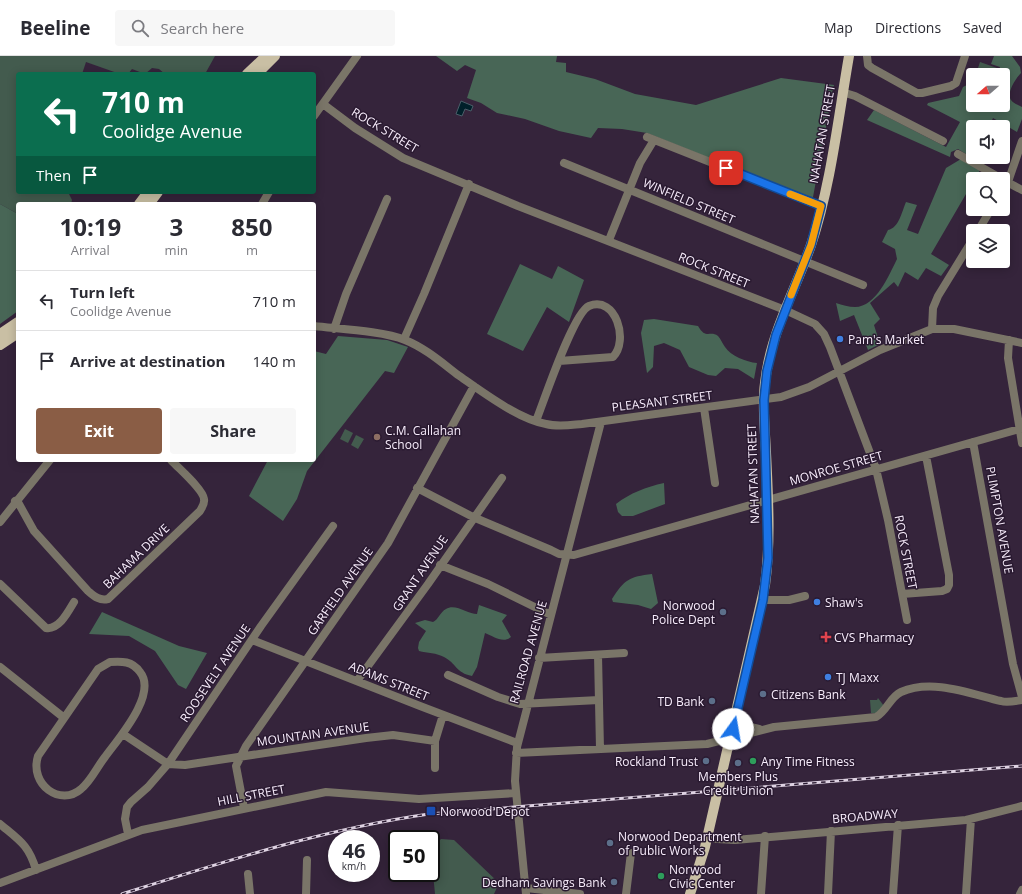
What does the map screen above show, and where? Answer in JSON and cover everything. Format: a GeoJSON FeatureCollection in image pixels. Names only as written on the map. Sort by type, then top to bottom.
{"type":"FeatureCollection","features":[{"type":"Feature","properties":{"kind":"main road"},"geometry":{"type":"LineString","coordinates":[[249,72],[266,56]]}},
{"type":"Feature","properties":{"kind":"main road"},"geometry":{"type":"LineString","coordinates":[[259,72],[275,56]]}},
{"type":"Feature","properties":{"kind":"main road","name":"NAHATAN STREET"},"geometry":{"type":"LineString","coordinates":[[690,894],[708,836],[763,600],[768,558],[764,400],[765,383],[770,356],[785,310],[805,261],[821,206],[849,56]]}},
{"type":"Feature","properties":{"kind":"main road"},"geometry":{"type":"LineString","coordinates":[[150,202],[156,194]]}},
{"type":"Feature","properties":{"kind":"main road"},"geometry":{"type":"LineString","coordinates":[[0,334],[16,323]]}},
{"type":"Feature","properties":{"kind":"main road"},"geometry":{"type":"LineString","coordinates":[[0,345],[16,334]]}},
{"type":"Feature","properties":{"kind":"street"},"geometry":{"type":"LineString","coordinates":[[316,113],[357,56]]}},
{"type":"Feature","properties":{"kind":"street"},"geometry":{"type":"LineString","coordinates":[[867,56],[868,65],[872,68],[917,93],[922,93],[951,86],[956,83],[966,56]]}},
{"type":"Feature","properties":{"kind":"street"},"geometry":{"type":"LineString","coordinates":[[842,92],[855,96],[943,141]]}},
{"type":"Feature","properties":{"kind":"street","name":"ROCK STREET"},"geometry":{"type":"LineString","coordinates":[[322,104],[355,128],[403,158],[469,184],[518,206],[609,240],[785,310],[820,328],[839,371],[876,469],[888,520],[907,620]]}},
{"type":"Feature","properties":{"kind":"street"},"geometry":{"type":"LineString","coordinates":[[609,240],[651,138],[821,206]]}},
{"type":"Feature","properties":{"kind":"street"},"geometry":{"type":"LineString","coordinates":[[1008,172],[1022,142]]}},
{"type":"Feature","properties":{"kind":"street"},"geometry":{"type":"LineString","coordinates":[[958,154],[990,172]]}},
{"type":"Feature","properties":{"kind":"street","name":"WINFIELD STREET"},"geometry":{"type":"LineString","coordinates":[[564,163],[863,285]]}},
{"type":"Feature","properties":{"kind":"street"},"geometry":{"type":"LineString","coordinates":[[1010,183],[1022,190]]}},
{"type":"Feature","properties":{"kind":"street"},"geometry":{"type":"LineString","coordinates":[[404,339],[469,184]]}},
{"type":"Feature","properties":{"kind":"street"},"geometry":{"type":"LineString","coordinates":[[334,329],[346,294],[387,199]]}},
{"type":"Feature","properties":{"kind":"street"},"geometry":{"type":"LineString","coordinates":[[932,329],[933,308],[938,296],[966,250]]}},
{"type":"Feature","properties":{"kind":"street"},"geometry":{"type":"LineString","coordinates":[[536,421],[559,361],[578,319],[585,308],[592,305],[598,305],[611,311],[619,323],[620,331],[620,345],[616,354],[608,359],[559,361]]}},
{"type":"Feature","properties":{"kind":"street","name":"PLEASANT STREET"},"geometry":{"type":"LineString","coordinates":[[316,326],[389,335],[404,339],[419,346],[474,386],[501,403],[536,421],[546,424],[568,426],[764,400],[790,395],[880,350],[932,329],[954,329],[1022,343]]}},
{"type":"Feature","properties":{"kind":"street"},"geometry":{"type":"LineString","coordinates":[[1009,340],[1008,358],[1022,443]]}},
{"type":"Feature","properties":{"kind":"street","name":"GARFIELD AVENUE"},"geometry":{"type":"LineString","coordinates":[[244,808],[236,776],[236,766],[240,757],[388,543],[474,386]]}},
{"type":"Feature","properties":{"kind":"street"},"geometry":{"type":"LineString","coordinates":[[704,408],[715,483]]}},
{"type":"Feature","properties":{"kind":"street","name":"RAILROAD AVENUE"},"geometry":{"type":"LineString","coordinates":[[526,891],[516,793],[517,743],[601,422]]}},
{"type":"Feature","properties":{"kind":"street","name":"MONROE STREET"},"geometry":{"type":"LineString","coordinates":[[567,555],[581,554],[1019,429]]}},
{"type":"Feature","properties":{"kind":"street","name":"PLIMPTON AVENUE"},"geometry":{"type":"LineString","coordinates":[[973,442],[1021,697]]}},
{"type":"Feature","properties":{"kind":"street"},"geometry":{"type":"LineString","coordinates":[[902,594],[942,591],[949,587],[949,575],[926,456]]}},
{"type":"Feature","properties":{"kind":"street"},"geometry":{"type":"LineString","coordinates":[[0,522],[15,501],[48,462]]}},
{"type":"Feature","properties":{"kind":"street","name":"BAHAMA DRIVE"},"geometry":{"type":"LineString","coordinates":[[15,501],[19,504],[34,531],[88,591],[94,597],[103,601],[108,600],[161,551],[200,511],[203,505],[205,500],[201,492],[173,462]]}},
{"type":"Feature","properties":{"kind":"street","name":"GRANT AVENUE"},"geometry":{"type":"LineString","coordinates":[[357,681],[502,478]]}},
{"type":"Feature","properties":{"kind":"street"},"geometry":{"type":"LineString","coordinates":[[417,488],[473,517],[551,550],[567,555]]}},
{"type":"Feature","properties":{"kind":"street","name":"ROOSEVELT AVENUE"},"geometry":{"type":"LineString","coordinates":[[128,834],[125,819],[127,807],[168,764],[252,640],[333,526]]}},
{"type":"Feature","properties":{"kind":"street"},"geometry":{"type":"LineString","coordinates":[[440,565],[488,584],[551,616]]}},
{"type":"Feature","properties":{"kind":"street"},"geometry":{"type":"LineString","coordinates":[[0,584],[46,628],[55,627],[60,623],[74,602]]}},
{"type":"Feature","properties":{"kind":"street"},"geometry":{"type":"LineString","coordinates":[[763,600],[789,600],[805,596]]}},
{"type":"Feature","properties":{"kind":"street","name":"ADAMS STREET"},"geometry":{"type":"LineString","coordinates":[[252,640],[517,743]]}},
{"type":"Feature","properties":{"kind":"street"},"geometry":{"type":"LineString","coordinates":[[539,658],[624,653]]}},
{"type":"Feature","properties":{"kind":"street"},"geometry":{"type":"LineString","coordinates":[[598,655],[600,749]]}},
{"type":"Feature","properties":{"kind":"street"},"geometry":{"type":"LineString","coordinates":[[110,662],[125,662],[132,664],[142,673],[145,685],[143,699],[123,734],[81,789],[70,794],[58,794],[41,785],[35,770],[38,756],[63,717],[98,669],[110,662]]}},
{"type":"Feature","properties":{"kind":"street"},"geometry":{"type":"LineString","coordinates":[[0,667],[63,717]]}},
{"type":"Feature","properties":{"kind":"street"},"geometry":{"type":"LineString","coordinates":[[448,675],[498,697],[526,704],[598,700]]}},
{"type":"Feature","properties":{"kind":"street"},"geometry":{"type":"LineString","coordinates":[[516,753],[707,744],[760,730],[876,717],[884,712],[897,694],[911,688],[940,688],[996,700],[1021,697]]}},
{"type":"Feature","properties":{"kind":"street"},"geometry":{"type":"LineString","coordinates":[[435,768],[435,741],[443,715]]}},
{"type":"Feature","properties":{"kind":"street"},"geometry":{"type":"LineString","coordinates":[[735,720],[742,725],[760,730]]}},
{"type":"Feature","properties":{"kind":"street"},"geometry":{"type":"LineString","coordinates":[[123,734],[168,764]]}},
{"type":"Feature","properties":{"kind":"street","name":"MOUNTAIN AVENUE"},"geometry":{"type":"LineString","coordinates":[[168,764],[185,765],[393,735],[435,741]]}},
{"type":"Feature","properties":{"kind":"street","name":"HILL STREET"},"geometry":{"type":"LineString","coordinates":[[0,883],[128,834],[171,823],[326,792],[419,800],[516,793]]}},
{"type":"Feature","properties":{"kind":"street","name":"BROADWAY"},"geometry":{"type":"LineString","coordinates":[[708,836],[723,840],[971,820],[1022,806]]}},
{"type":"Feature","properties":{"kind":"street"},"geometry":{"type":"LineString","coordinates":[[966,894],[971,820]]}},
{"type":"Feature","properties":{"kind":"street"},"geometry":{"type":"LineString","coordinates":[[0,824],[24,843],[32,854],[36,870]]}},
{"type":"Feature","properties":{"kind":"street"},"geometry":{"type":"LineString","coordinates":[[893,894],[898,825]]}},
{"type":"Feature","properties":{"kind":"street"},"geometry":{"type":"LineString","coordinates":[[828,894],[831,831]]}},
{"type":"Feature","properties":{"kind":"street"},"geometry":{"type":"LineString","coordinates":[[761,894],[765,836]]}},
{"type":"Feature","properties":{"kind":"street"},"geometry":{"type":"LineString","coordinates":[[626,894],[631,853]]}},
{"type":"Feature","properties":{"kind":"street"},"geometry":{"type":"LineString","coordinates":[[306,894],[307,860]]}},
{"type":"Feature","properties":{"kind":"street"},"geometry":{"type":"LineString","coordinates":[[248,874],[250,894]]}},
{"type":"Feature","properties":{"kind":"street"},"geometry":{"type":"LineString","coordinates":[[1020,894],[1022,890]]}},
{"type":"Feature","properties":{"kind":"street"},"geometry":{"type":"LineString","coordinates":[[526,891],[580,894]]}},
{"type":"Feature","properties":{"kind":"green space"},"geometry":{"type":"Polygon","coordinates":[[[0,56],[215,56],[206,72],[163,72],[159,69],[152,68],[147,72],[140,72],[132,69],[130,72],[114,72],[86,62],[83,72],[16,72],[16,194],[69,194],[72,200],[72,202],[16,202],[16,213],[0,204],[0,56]]]}},
{"type":"Feature","properties":{"kind":"green space"},"geometry":{"type":"Polygon","coordinates":[[[436,56],[557,56],[556,62],[566,63],[566,72],[595,79],[635,94],[696,105],[781,78],[834,85],[813,197],[804,196],[647,133],[622,129],[598,128],[591,138],[559,131],[525,119],[497,113],[481,103],[467,98],[476,70],[465,65],[457,71],[436,56]]]}},
{"type":"Feature","properties":{"kind":"green space"},"geometry":{"type":"Polygon","coordinates":[[[994,56],[1012,56],[1020,67],[1021,73],[1012,86],[1010,94],[1010,68],[1000,68],[991,64],[994,56]]]}},
{"type":"Feature","properties":{"kind":"green space"},"geometry":{"type":"Polygon","coordinates":[[[980,62],[997,68],[978,68],[980,62]]]}},
{"type":"Feature","properties":{"kind":"green space"},"geometry":{"type":"Polygon","coordinates":[[[966,86],[966,112],[1010,112],[1010,97],[1013,102],[1022,107],[1022,119],[1017,132],[1010,128],[1010,120],[996,120],[993,118],[992,120],[966,120],[966,154],[958,149],[951,152],[950,157],[867,120],[874,110],[946,147],[960,122],[927,105],[928,103],[959,96],[963,87],[966,86]]]}},
{"type":"Feature","properties":{"kind":"green space"},"geometry":{"type":"Polygon","coordinates":[[[961,159],[966,162],[966,164],[970,164],[980,170],[979,172],[966,172],[966,194],[931,254],[949,265],[941,276],[926,268],[918,280],[905,272],[898,287],[894,282],[870,303],[880,319],[874,325],[880,344],[868,350],[854,315],[840,321],[836,303],[855,307],[863,306],[869,302],[881,289],[897,259],[895,249],[882,242],[888,230],[892,229],[897,223],[906,202],[917,205],[907,230],[918,234],[946,168],[961,159]]]}},
{"type":"Feature","properties":{"kind":"green space"},"geometry":{"type":"Polygon","coordinates":[[[0,204],[16,213],[16,312],[0,324],[0,204]]]}},
{"type":"Feature","properties":{"kind":"green space"},"geometry":{"type":"Polygon","coordinates":[[[520,264],[552,279],[558,266],[584,280],[569,322],[547,307],[523,351],[487,334],[520,264]]]}},
{"type":"Feature","properties":{"kind":"green space"},"geometry":{"type":"Polygon","coordinates":[[[654,319],[698,326],[703,333],[715,334],[720,338],[725,347],[735,356],[757,363],[754,379],[738,369],[725,368],[716,376],[708,375],[689,367],[680,350],[664,343],[654,346],[653,367],[647,373],[641,333],[644,320],[654,319]]]}},
{"type":"Feature","properties":{"kind":"green space"},"geometry":{"type":"Polygon","coordinates":[[[338,336],[387,340],[408,347],[394,373],[385,371],[316,459],[316,352],[326,354],[338,336]]]}},
{"type":"Feature","properties":{"kind":"green space"},"geometry":{"type":"Polygon","coordinates":[[[345,429],[353,433],[348,443],[340,439],[345,429]]]}},
{"type":"Feature","properties":{"kind":"green space"},"geometry":{"type":"Polygon","coordinates":[[[356,435],[364,439],[358,449],[351,445],[356,435]]]}},
{"type":"Feature","properties":{"kind":"green space"},"geometry":{"type":"Polygon","coordinates":[[[267,462],[314,462],[307,471],[297,499],[283,521],[249,496],[267,462]]]}},
{"type":"Feature","properties":{"kind":"green space"},"geometry":{"type":"Polygon","coordinates":[[[664,483],[665,504],[633,516],[622,516],[618,512],[616,504],[621,500],[638,491],[664,483]]]}},
{"type":"Feature","properties":{"kind":"green space"},"geometry":{"type":"Polygon","coordinates":[[[652,574],[658,603],[651,609],[638,605],[613,602],[612,599],[620,587],[628,580],[638,576],[652,574]]]}},
{"type":"Feature","properties":{"kind":"green space"},"geometry":{"type":"Polygon","coordinates":[[[479,605],[507,615],[502,621],[511,637],[501,640],[485,633],[477,667],[472,676],[463,673],[448,659],[435,654],[419,651],[419,642],[426,631],[415,623],[425,620],[433,622],[444,610],[450,607],[477,614],[479,605]]]}},
{"type":"Feature","properties":{"kind":"green space"},"geometry":{"type":"Polygon","coordinates":[[[102,612],[179,646],[207,653],[186,689],[178,685],[155,651],[129,636],[89,634],[102,612]]]}},
{"type":"Feature","properties":{"kind":"green space"},"geometry":{"type":"Polygon","coordinates":[[[878,698],[884,706],[876,713],[871,713],[870,700],[877,700],[878,698]]]}},
{"type":"Feature","properties":{"kind":"green space"},"geometry":{"type":"Polygon","coordinates":[[[441,839],[454,840],[499,883],[494,894],[435,894],[434,882],[440,882],[441,839]]]}},
{"type":"Feature","properties":{"kind":"water"},"geometry":{"type":"Polygon","coordinates":[[[461,101],[473,106],[471,111],[465,109],[462,116],[456,114],[461,101]]]}},
{"type":"Feature","properties":{"kind":"railway"},"geometry":{"type":"LineString","coordinates":[[122,894],[312,837],[390,820],[429,814],[1022,766]]}},
{"type":"Feature","properties":{"kind":"slow traffic"},"geometry":{"type":"LineString","coordinates":[[790,194],[821,206],[811,245],[791,295]]}},
{"type":"Feature","properties":{"kind":"place","name":"Pam's Market"},"geometry":{"type":"Point","coordinates":[840,339]}},
{"type":"Feature","properties":{"kind":"place","name":"C.M. Callahan School"},"geometry":{"type":"Point","coordinates":[377,437]}},
{"type":"Feature","properties":{"kind":"place","name":"Shaw's"},"geometry":{"type":"Point","coordinates":[817,602]}},
{"type":"Feature","properties":{"kind":"place","name":"Norwood Police Dept"},"geometry":{"type":"Point","coordinates":[723,612]}},
{"type":"Feature","properties":{"kind":"place","name":"CVS Pharmacy"},"geometry":{"type":"Point","coordinates":[826,637]}},
{"type":"Feature","properties":{"kind":"place","name":"TJ Maxx"},"geometry":{"type":"Point","coordinates":[828,677]}},
{"type":"Feature","properties":{"kind":"place","name":"Citizens Bank"},"geometry":{"type":"Point","coordinates":[763,694]}},
{"type":"Feature","properties":{"kind":"place","name":"TD Bank"},"geometry":{"type":"Point","coordinates":[712,701]}},
{"type":"Feature","properties":{"kind":"place","name":"Rockland Trust"},"geometry":{"type":"Point","coordinates":[706,761]}},
{"type":"Feature","properties":{"kind":"place","name":"Any Time Fitness"},"geometry":{"type":"Point","coordinates":[753,761]}},
{"type":"Feature","properties":{"kind":"place","name":"Members Plus Credit Union"},"geometry":{"type":"Point","coordinates":[738,763]}},
{"type":"Feature","properties":{"kind":"place","name":"Norwood Depot"},"geometry":{"type":"Point","coordinates":[431,811]}},
{"type":"Feature","properties":{"kind":"place","name":"Norwood Department of Public Works"},"geometry":{"type":"Point","coordinates":[610,843]}},
{"type":"Feature","properties":{"kind":"place","name":"Norwood Civic Center"},"geometry":{"type":"Point","coordinates":[661,876]}},
{"type":"Feature","properties":{"kind":"place","name":"Dedham Savings Bank"},"geometry":{"type":"Point","coordinates":[614,882]}},
{"type":"Feature","properties":{"kind":"route"},"geometry":{"type":"LineString","coordinates":[[726,168],[821,206],[811,245],[776,335],[767,371],[765,383],[764,421],[767,477],[768,558],[763,600],[733,729]]}}]}
